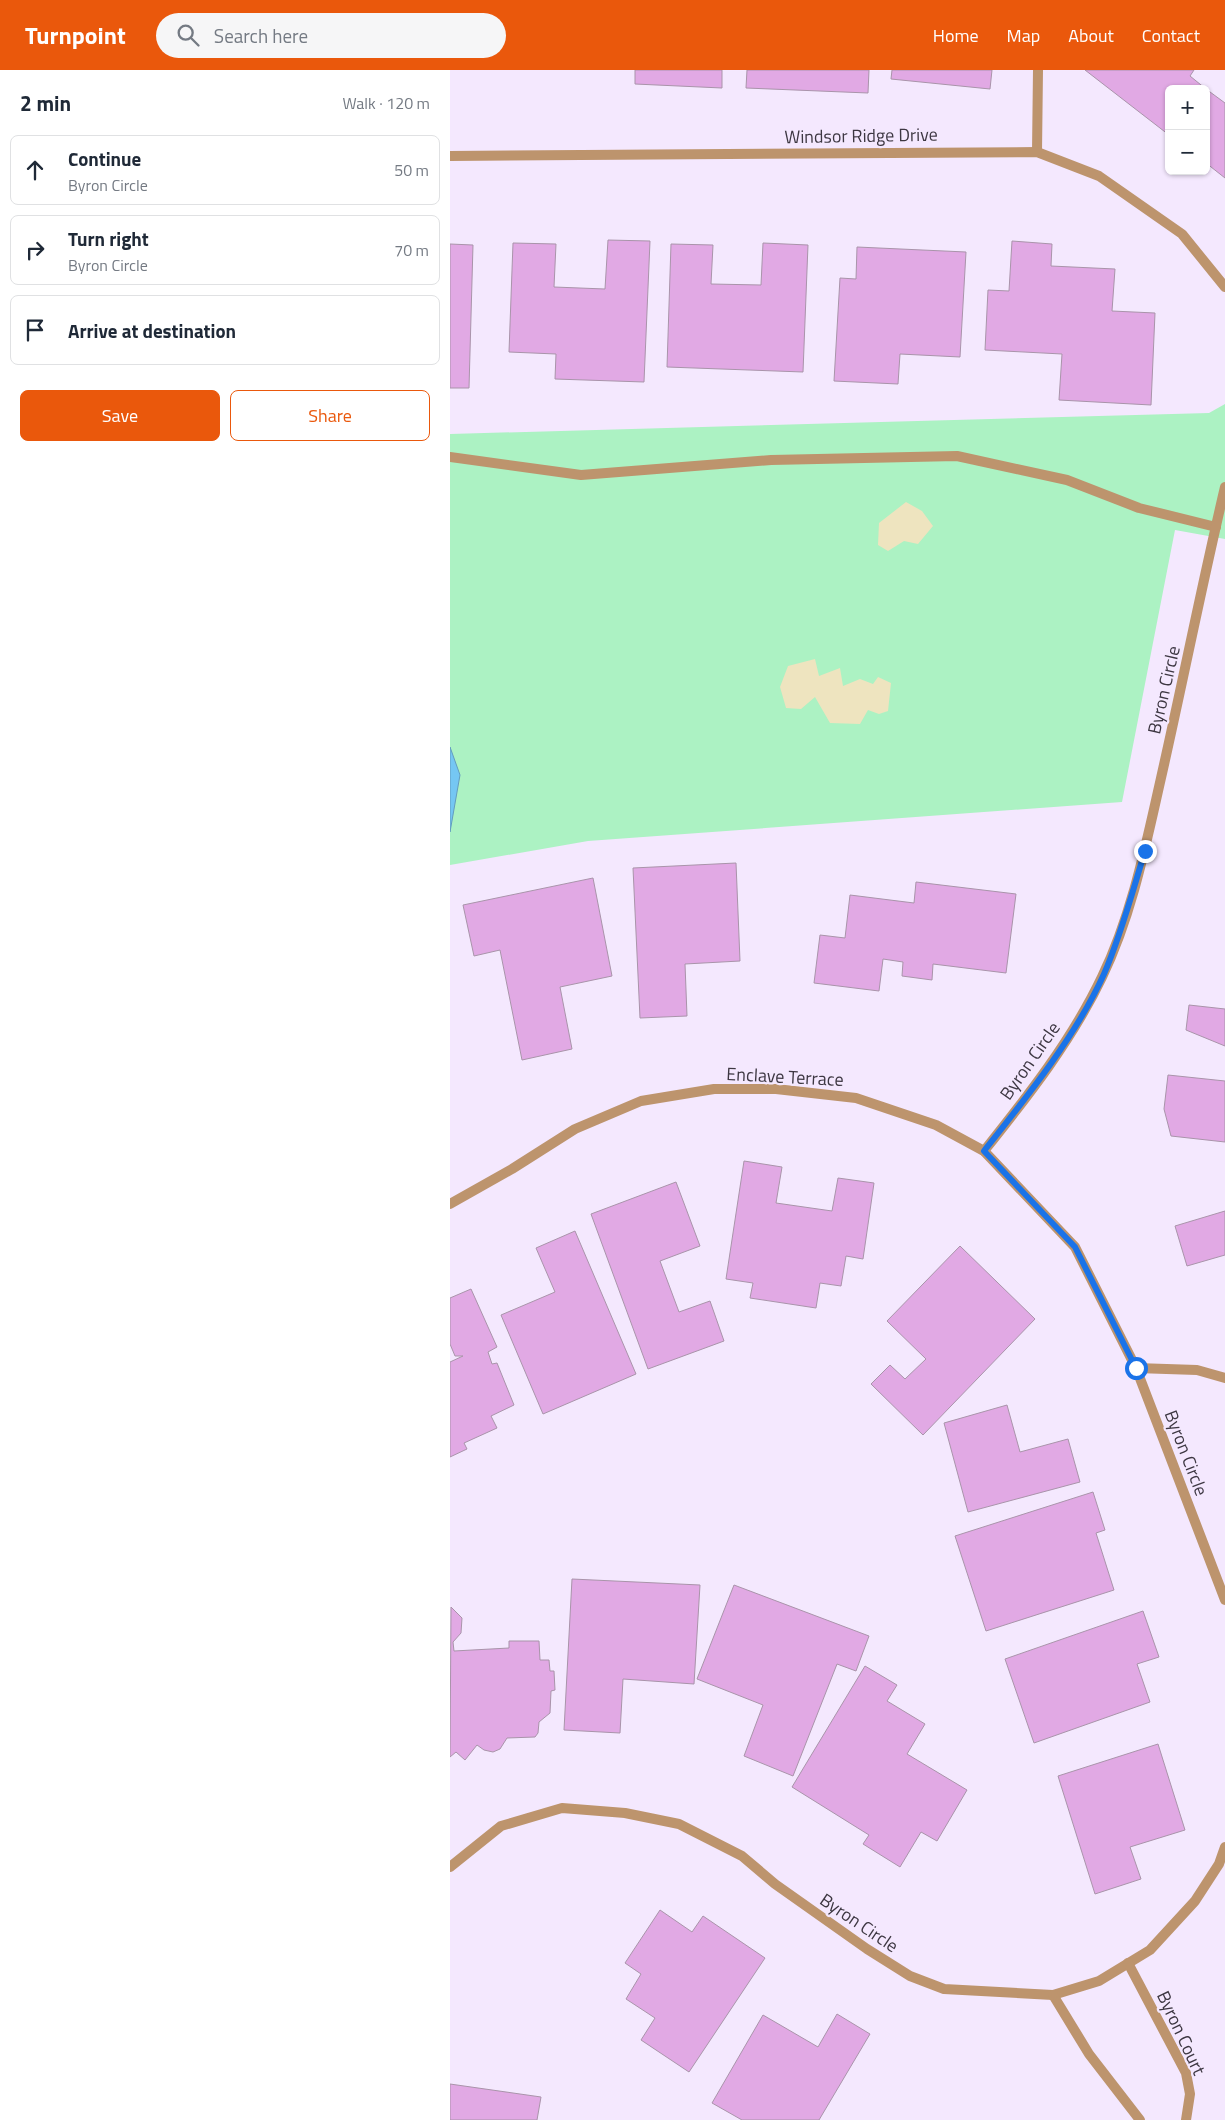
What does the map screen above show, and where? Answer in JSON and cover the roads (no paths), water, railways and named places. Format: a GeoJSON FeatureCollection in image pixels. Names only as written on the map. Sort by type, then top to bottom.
{"type":"FeatureCollection","features":[{"type":"Feature","properties":{"kind":"street"},"geometry":{"type":"LineString","coordinates":[[1037,152],[1038,70]]}},
{"type":"Feature","properties":{"kind":"street","name":"Windsor Ridge Drive"},"geometry":{"type":"LineString","coordinates":[[450,156],[1037,152],[1099,176],[1182,234],[1225,287]]}},
{"type":"Feature","properties":{"kind":"street"},"geometry":{"type":"LineString","coordinates":[[450,457],[581,475],[771,460],[957,456],[1067,480],[1138,508],[1216,527]]}},
{"type":"Feature","properties":{"kind":"street","name":"Byron Circle"},"geometry":{"type":"LineString","coordinates":[[1225,487],[1145,851],[1122,927],[1103,975],[1083,1014],[1024,1101],[984,1151],[1075,1247],[1136,1368],[1225,1600]]}},
{"type":"Feature","properties":{"kind":"street","name":"Enclave Terrace"},"geometry":{"type":"LineString","coordinates":[[450,1204],[512,1169],[575,1129],[641,1101],[714,1089],[776,1089],[856,1098],[936,1125],[984,1151]]}},
{"type":"Feature","properties":{"kind":"street"},"geometry":{"type":"LineString","coordinates":[[1136,1368],[1198,1370],[1225,1378]]}},
{"type":"Feature","properties":{"kind":"street","name":"Byron Circle"},"geometry":{"type":"LineString","coordinates":[[450,1868],[501,1826],[562,1808],[634,1815],[679,1824],[742,1856],[775,1884],[866,1949],[910,1976],[944,1989],[1053,1995],[1099,1981],[1150,1950],[1195,1901],[1219,1864],[1225,1848]]}},
{"type":"Feature","properties":{"kind":"street","name":"Byron Court"},"geometry":{"type":"LineString","coordinates":[[1128,1964],[1186,2073],[1190,2094],[1186,2120]]}},
{"type":"Feature","properties":{"kind":"street"},"geometry":{"type":"LineString","coordinates":[[1053,1995],[1089,2054],[1140,2120]]}},
{"type":"Feature","properties":{"kind":"water"},"geometry":{"type":"Polygon","coordinates":[[[450,747],[460,775],[450,832],[450,747]]]}}]}
